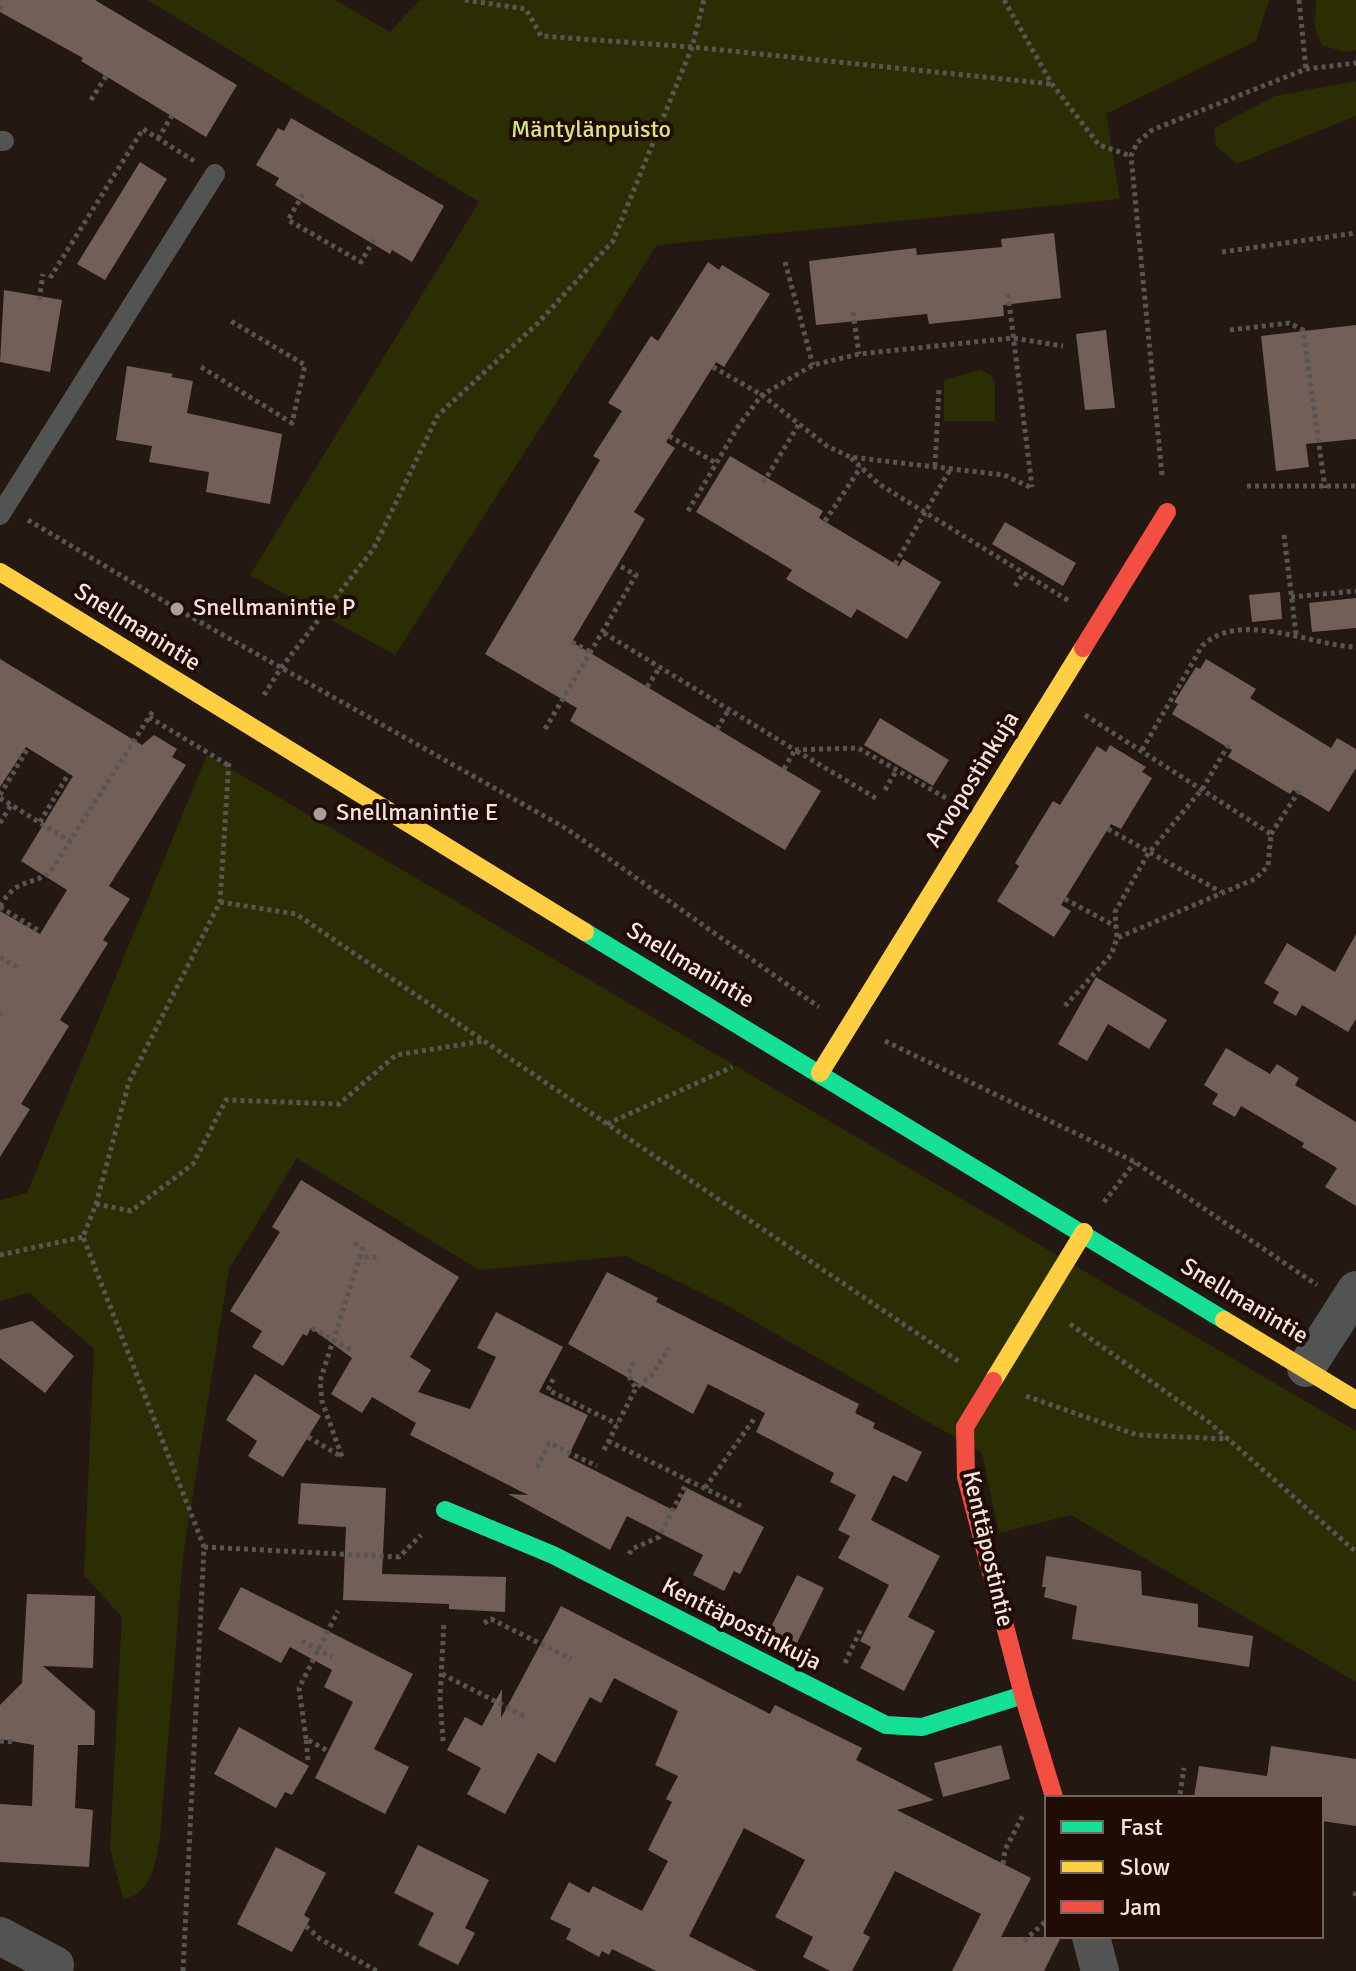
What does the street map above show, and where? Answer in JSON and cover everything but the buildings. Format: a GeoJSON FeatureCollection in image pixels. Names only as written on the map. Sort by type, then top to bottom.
{"type":"FeatureCollection","features":[{"type":"Feature","properties":{"kind":"street","name":"Arvopostinkuja"},"geometry":{"type":"LineString","coordinates":[[820,1073],[1167,512]]}},
{"type":"Feature","properties":{"kind":"street","name":"Snellmanintie"},"geometry":{"type":"LineString","coordinates":[[0,572],[344,786],[1084,1232],[1356,1400]]}},
{"type":"Feature","properties":{"kind":"street","name":"Kenttäpostintie"},"geometry":{"type":"LineString","coordinates":[[1053,1795],[1023,1695],[966,1477],[965,1427],[1084,1232]]}},
{"type":"Feature","properties":{"kind":"street"},"geometry":{"type":"LineString","coordinates":[[1306,1368],[1351,1298]]}},
{"type":"Feature","properties":{"kind":"street","name":"Kenttäpostinkuja"},"geometry":{"type":"LineString","coordinates":[[445,1510],[553,1555],[886,1725],[922,1727],[1023,1695]]}},
{"type":"Feature","properties":{"kind":"street"},"geometry":{"type":"LineString","coordinates":[[0,1936],[55,1965]]}},
{"type":"Feature","properties":{"kind":"street"},"geometry":{"type":"LineString","coordinates":[[1092,1939],[1100,1971]]}},
{"type":"Feature","properties":{"kind":"lane"},"geometry":{"type":"LineString","coordinates":[[3,510],[215,174]]}},
{"type":"Feature","properties":{"kind":"path"},"geometry":{"type":"LineString","coordinates":[[465,0],[526,9],[541,36],[692,47],[1052,84]]}},
{"type":"Feature","properties":{"kind":"path"},"geometry":{"type":"LineString","coordinates":[[183,1971],[204,1547],[83,1237],[96,1204],[129,1082],[220,902],[229,754],[281,668],[374,548],[438,415],[538,323],[613,241],[692,47],[704,0]]}},
{"type":"Feature","properties":{"kind":"path"},"geometry":{"type":"LineString","coordinates":[[1004,0],[1052,84],[1099,145],[1131,156]]}},
{"type":"Feature","properties":{"kind":"path"},"geometry":{"type":"LineString","coordinates":[[1299,0],[1306,69]]}},
{"type":"Feature","properties":{"kind":"path"},"geometry":{"type":"LineString","coordinates":[[1167,512],[1153,403],[1131,156],[1137,143],[1152,130],[1306,69],[1356,63]]}},
{"type":"Feature","properties":{"kind":"path"},"geometry":{"type":"LineString","coordinates":[[91,100],[108,73]]}},
{"type":"Feature","properties":{"kind":"path"},"geometry":{"type":"LineString","coordinates":[[158,139],[174,112]]}},
{"type":"Feature","properties":{"kind":"path"},"geometry":{"type":"LineString","coordinates":[[50,278],[143,129],[215,174]]}},
{"type":"Feature","properties":{"kind":"path"},"geometry":{"type":"LineString","coordinates":[[303,194],[288,220],[361,262],[375,238]]}},
{"type":"Feature","properties":{"kind":"path"},"geometry":{"type":"LineString","coordinates":[[1222,252],[1356,233]]}},
{"type":"Feature","properties":{"kind":"path"},"geometry":{"type":"LineString","coordinates":[[785,262],[813,365]]}},
{"type":"Feature","properties":{"kind":"path"},"geometry":{"type":"LineString","coordinates":[[39,300],[43,274]]}},
{"type":"Feature","properties":{"kind":"path"},"geometry":{"type":"LineString","coordinates":[[850,457],[1004,475],[1032,488],[1008,294]]}},
{"type":"Feature","properties":{"kind":"path"},"geometry":{"type":"LineString","coordinates":[[853,312],[859,354]]}},
{"type":"Feature","properties":{"kind":"path"},"geometry":{"type":"LineString","coordinates":[[201,367],[292,423],[305,365],[229,320]]}},
{"type":"Feature","properties":{"kind":"path"},"geometry":{"type":"LineString","coordinates":[[1230,330],[1289,323],[1303,330],[1325,488]]}},
{"type":"Feature","properties":{"kind":"path"},"geometry":{"type":"LineString","coordinates":[[688,511],[762,395],[813,365],[859,354],[1013,338],[1063,346]]}},
{"type":"Feature","properties":{"kind":"path"},"geometry":{"type":"LineString","coordinates":[[713,367],[762,395],[827,446],[850,457],[879,484],[1100,619]]}},
{"type":"Feature","properties":{"kind":"path"},"geometry":{"type":"LineString","coordinates":[[935,466],[939,389]]}},
{"type":"Feature","properties":{"kind":"path"},"geometry":{"type":"LineString","coordinates":[[763,483],[799,424]]}},
{"type":"Feature","properties":{"kind":"path"},"geometry":{"type":"LineString","coordinates":[[669,436],[716,463]]}},
{"type":"Feature","properties":{"kind":"path"},"geometry":{"type":"LineString","coordinates":[[825,521],[861,467]]}},
{"type":"Feature","properties":{"kind":"path"},"geometry":{"type":"LineString","coordinates":[[895,564],[951,468]]}},
{"type":"Feature","properties":{"kind":"path"},"geometry":{"type":"LineString","coordinates":[[1247,486],[1356,486]]}},
{"type":"Feature","properties":{"kind":"path"},"geometry":{"type":"LineString","coordinates":[[3,510],[567,829],[817,1006],[1135,1162],[1351,1298]]}},
{"type":"Feature","properties":{"kind":"path"},"geometry":{"type":"LineString","coordinates":[[1284,535],[1296,634]]}},
{"type":"Feature","properties":{"kind":"path"},"geometry":{"type":"LineString","coordinates":[[545,729],[636,575],[618,565]]}},
{"type":"Feature","properties":{"kind":"path"},"geometry":{"type":"LineString","coordinates":[[1015,586],[1024,573]]}},
{"type":"Feature","properties":{"kind":"path"},"geometry":{"type":"LineString","coordinates":[[1291,597],[1356,591]]}},
{"type":"Feature","properties":{"kind":"path"},"geometry":{"type":"LineString","coordinates":[[1142,750],[1202,646],[1214,635],[1231,630],[1296,634],[1337,647],[1356,647]]}},
{"type":"Feature","properties":{"kind":"path"},"geometry":{"type":"LineString","coordinates":[[604,633],[879,800]]}},
{"type":"Feature","properties":{"kind":"path"},"geometry":{"type":"LineString","coordinates":[[572,642],[592,653]]}},
{"type":"Feature","properties":{"kind":"path"},"geometry":{"type":"LineString","coordinates":[[647,687],[660,667]]}},
{"type":"Feature","properties":{"kind":"path"},"geometry":{"type":"LineString","coordinates":[[41,932],[0,906],[18,884],[45,876],[71,842],[173,678]]}},
{"type":"Feature","properties":{"kind":"path"},"geometry":{"type":"LineString","coordinates":[[1053,695],[1271,834]]}},
{"type":"Feature","properties":{"kind":"path"},"geometry":{"type":"LineString","coordinates":[[717,729],[729,709]]}},
{"type":"Feature","properties":{"kind":"path"},"geometry":{"type":"LineString","coordinates":[[149,717],[228,765]]}},
{"type":"Feature","properties":{"kind":"path"},"geometry":{"type":"LineString","coordinates":[[1065,1006],[1111,955],[1117,938],[1115,912],[1148,854],[1203,788],[1229,744]]}},
{"type":"Feature","properties":{"kind":"path"},"geometry":{"type":"LineString","coordinates":[[28,748],[0,796],[71,842]]}},
{"type":"Feature","properties":{"kind":"path"},"geometry":{"type":"LineString","coordinates":[[795,750],[858,748],[978,816]]}},
{"type":"Feature","properties":{"kind":"path"},"geometry":{"type":"LineString","coordinates":[[784,769],[795,750]]}},
{"type":"Feature","properties":{"kind":"path"},"geometry":{"type":"LineString","coordinates":[[885,790],[896,771]]}},
{"type":"Feature","properties":{"kind":"path"},"geometry":{"type":"LineString","coordinates":[[40,822],[69,773]]}},
{"type":"Feature","properties":{"kind":"path"},"geometry":{"type":"LineString","coordinates":[[1117,938],[1255,879],[1268,866],[1271,834],[1301,788]]}},
{"type":"Feature","properties":{"kind":"path"},"geometry":{"type":"LineString","coordinates":[[0,823],[11,805]]}},
{"type":"Feature","properties":{"kind":"path"},"geometry":{"type":"LineString","coordinates":[[1108,829],[1222,893]]}},
{"type":"Feature","properties":{"kind":"path"},"geometry":{"type":"LineString","coordinates":[[1065,899],[1115,926]]}},
{"type":"Feature","properties":{"kind":"path"},"geometry":{"type":"LineString","coordinates":[[220,902],[296,914],[990,1382],[1137,1435],[1229,1439]]}},
{"type":"Feature","properties":{"kind":"path"},"geometry":{"type":"LineString","coordinates":[[0,957],[19,968]]}},
{"type":"Feature","properties":{"kind":"path"},"geometry":{"type":"LineString","coordinates":[[96,1204],[131,1211],[193,1164],[226,1100],[339,1104],[396,1055],[485,1041]]}},
{"type":"Feature","properties":{"kind":"path"},"geometry":{"type":"LineString","coordinates":[[607,1124],[776,1047]]}},
{"type":"Feature","properties":{"kind":"path"},"geometry":{"type":"LineString","coordinates":[[1084,1232],[1135,1162]]}},
{"type":"Feature","properties":{"kind":"path"},"geometry":{"type":"LineString","coordinates":[[0,1255],[83,1237]]}},
{"type":"Feature","properties":{"kind":"path"},"geometry":{"type":"LineString","coordinates":[[308,1437],[342,1457],[320,1392],[363,1249],[354,1243]]}},
{"type":"Feature","properties":{"kind":"path"},"geometry":{"type":"LineString","coordinates":[[360,1257],[380,1257]]}},
{"type":"Feature","properties":{"kind":"path"},"geometry":{"type":"LineString","coordinates":[[1039,1303],[1229,1439],[1356,1552]]}},
{"type":"Feature","properties":{"kind":"path"},"geometry":{"type":"LineString","coordinates":[[312,1328],[353,1351]]}},
{"type":"Feature","properties":{"kind":"path"},"geometry":{"type":"LineString","coordinates":[[604,1450],[636,1388],[653,1374],[669,1348]]}},
{"type":"Feature","properties":{"kind":"path"},"geometry":{"type":"LineString","coordinates":[[634,1362],[628,1375],[636,1388]]}},
{"type":"Feature","properties":{"kind":"path"},"geometry":{"type":"LineString","coordinates":[[553,1379],[548,1390],[617,1424]]}},
{"type":"Feature","properties":{"kind":"path"},"geometry":{"type":"LineString","coordinates":[[705,1488],[754,1419]]}},
{"type":"Feature","properties":{"kind":"path"},"geometry":{"type":"LineString","coordinates":[[608,1441],[743,1507]]}},
{"type":"Feature","properties":{"kind":"path"},"geometry":{"type":"LineString","coordinates":[[537,1468],[549,1443],[597,1466]]}},
{"type":"Feature","properties":{"kind":"path"},"geometry":{"type":"LineString","coordinates":[[632,1549],[659,1537],[688,1480]]}},
{"type":"Feature","properties":{"kind":"path"},"geometry":{"type":"LineString","coordinates":[[204,1547],[399,1557],[445,1510]]}},
{"type":"Feature","properties":{"kind":"path"},"geometry":{"type":"LineString","coordinates":[[308,1760],[299,1688],[338,1611]]}},
{"type":"Feature","properties":{"kind":"path"},"geometry":{"type":"LineString","coordinates":[[484,1623],[491,1619],[571,1659]]}},
{"type":"Feature","properties":{"kind":"path"},"geometry":{"type":"LineString","coordinates":[[443,1741],[444,1622]]}},
{"type":"Feature","properties":{"kind":"path"},"geometry":{"type":"LineString","coordinates":[[302,1641],[332,1657]]}},
{"type":"Feature","properties":{"kind":"path"},"geometry":{"type":"LineString","coordinates":[[442,1674],[524,1716]]}},
{"type":"Feature","properties":{"kind":"path"},"geometry":{"type":"LineString","coordinates":[[306,1739],[328,1751]]}},
{"type":"Feature","properties":{"kind":"path"},"geometry":{"type":"LineString","coordinates":[[0,1741],[16,1742]]}},
{"type":"Feature","properties":{"kind":"path"},"geometry":{"type":"LineString","coordinates":[[1180,1794],[1184,1768]]}},
{"type":"Feature","properties":{"kind":"path"},"geometry":{"type":"LineString","coordinates":[[1003,1864],[1005,1850],[1023,1815],[1020,1805]]}},
{"type":"Feature","properties":{"kind":"path"},"geometry":{"type":"LineString","coordinates":[[1024,1941],[1044,1923]]}},
{"type":"Feature","properties":{"kind":"path"},"geometry":{"type":"LineString","coordinates":[[306,1926],[320,1939],[365,1968],[377,1971]]}},
{"type":"Feature","properties":{"kind":"green space","name":"Mäntylänpuisto"},"geometry":{"type":"Polygon","coordinates":[[[148,0],[335,0],[390,32],[420,0],[1269,0],[1256,41],[1106,114],[1120,199],[657,245],[395,655],[250,575],[479,202],[148,0]]]}},
{"type":"Feature","properties":{"kind":"green space"},"geometry":{"type":"Polygon","coordinates":[[[1316,0],[1356,0],[1356,50],[1344,52],[1322,45],[1315,28],[1316,0]]]}},
{"type":"Feature","properties":{"kind":"green space"},"geometry":{"type":"Polygon","coordinates":[[[1356,81],[1356,116],[1237,164],[1216,146],[1214,128],[1275,96],[1356,81]]]}},
{"type":"Feature","properties":{"kind":"green space"},"geometry":{"type":"Polygon","coordinates":[[[980,370],[990,374],[995,383],[995,421],[944,421],[944,380],[980,370]]]}},
{"type":"Feature","properties":{"kind":"green space"},"geometry":{"type":"Polygon","coordinates":[[[207,755],[1356,1431],[1356,1682],[1071,1515],[999,1533],[982,1453],[726,1305],[626,1256],[479,1270],[297,1158],[229,1269],[183,1556],[160,1839],[154,1868],[146,1884],[141,1891],[123,1899],[110,1848],[122,1617],[84,1575],[94,1349],[29,1293],[0,1301],[0,1200],[27,1193],[207,755]]]}},
{"type":"Feature","properties":{"kind":"traffic: fast"},"geometry":{"type":"LineString","coordinates":[[585,932],[1224,1320]]}},
{"type":"Feature","properties":{"kind":"traffic: fast"},"geometry":{"type":"LineString","coordinates":[[445,1510],[553,1555],[886,1725],[922,1727],[1023,1695]]}},
{"type":"Feature","properties":{"kind":"traffic: slow"},"geometry":{"type":"LineString","coordinates":[[0,572],[585,932]]}},
{"type":"Feature","properties":{"kind":"traffic: slow"},"geometry":{"type":"LineString","coordinates":[[820,1073],[1083,648]]}},
{"type":"Feature","properties":{"kind":"traffic: slow"},"geometry":{"type":"LineString","coordinates":[[993,1381],[1084,1232]]}},
{"type":"Feature","properties":{"kind":"traffic: slow"},"geometry":{"type":"LineString","coordinates":[[1224,1320],[1356,1400]]}},
{"type":"Feature","properties":{"kind":"traffic: jam"},"geometry":{"type":"LineString","coordinates":[[1083,648],[1167,512]]}},
{"type":"Feature","properties":{"kind":"traffic: jam"},"geometry":{"type":"LineString","coordinates":[[993,1381],[965,1427],[966,1477],[1023,1695],[1053,1795]]}},
{"type":"Feature","properties":{"kind":"place","name":"Snellmanintie P"},"geometry":{"type":"Point","coordinates":[177,609]}},
{"type":"Feature","properties":{"kind":"place","name":"Snellmanintie E"},"geometry":{"type":"Point","coordinates":[320,814]}}]}
